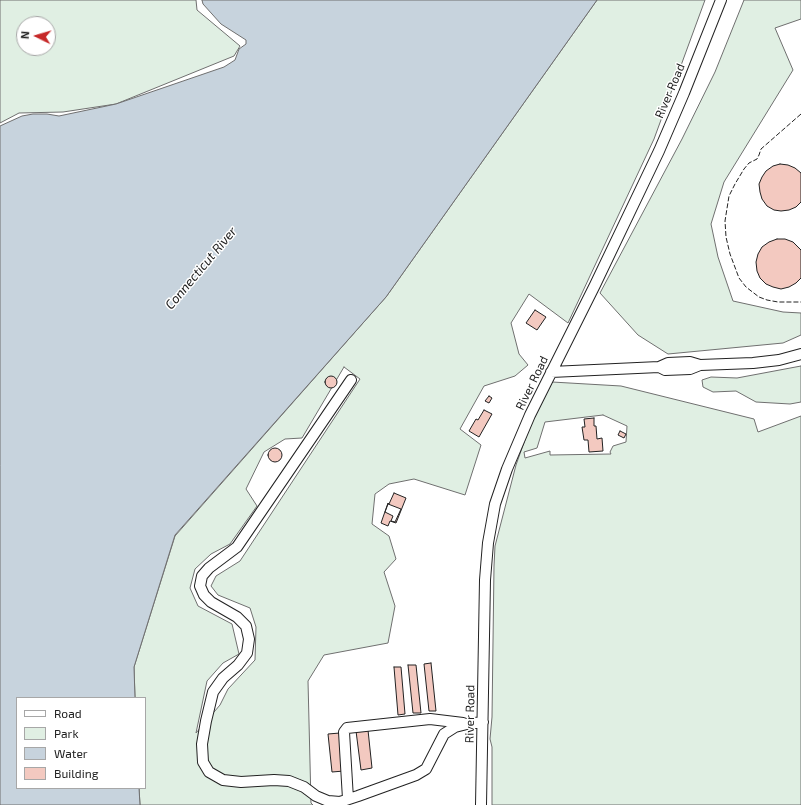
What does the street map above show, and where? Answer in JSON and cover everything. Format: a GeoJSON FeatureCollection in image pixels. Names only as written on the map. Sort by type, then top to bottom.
{"type":"FeatureCollection","features":[{"type":"Feature","properties":{"kind":"street","name":"River Road"},"geometry":{"type":"LineString","coordinates":[[481,805],[485,580],[492,516],[501,487],[530,415],[595,285],[659,151],[721,0]]}},
{"type":"Feature","properties":{"kind":"street"},"geometry":{"type":"LineString","coordinates":[[551,372],[659,367],[665,370],[690,369],[700,365],[753,363],[779,360],[801,354]]}},
{"type":"Feature","properties":{"kind":"street"},"geometry":{"type":"LineString","coordinates":[[351,380],[237,547],[202,576],[200,586],[204,595],[211,602],[237,617],[246,626],[249,639],[247,653],[238,665],[223,678],[213,692],[202,744],[203,762],[209,772],[223,780],[241,782],[274,780],[290,781],[304,787],[316,796],[328,801],[340,802],[416,775],[426,769],[444,734],[455,727],[482,722]]}},
{"type":"Feature","properties":{"kind":"street"},"geometry":{"type":"LineString","coordinates":[[348,799],[344,732],[347,728],[430,718],[467,724]]}},
{"type":"Feature","properties":{"kind":"green space"},"geometry":{"type":"Polygon","coordinates":[[[0,0],[196,0],[197,10],[240,46],[234,56],[116,104],[63,112],[19,113],[0,123],[0,0]]]}},
{"type":"Feature","properties":{"kind":"green space"},"geometry":{"type":"Polygon","coordinates":[[[597,0],[705,0],[654,139],[568,323],[529,294],[511,323],[519,354],[528,365],[515,376],[484,386],[460,429],[481,445],[465,495],[414,479],[389,484],[375,494],[372,524],[389,536],[396,559],[384,572],[395,606],[388,643],[324,655],[308,681],[311,803],[313,805],[140,805],[139,789],[146,789],[146,697],[135,697],[134,667],[175,536],[386,297],[597,0]],[[344,367],[302,438],[285,439],[264,452],[246,489],[257,506],[230,544],[211,554],[195,569],[190,588],[198,606],[232,624],[239,654],[223,663],[207,681],[196,733],[220,705],[228,689],[255,660],[256,627],[250,608],[218,595],[211,586],[216,576],[240,561],[360,379],[344,367]]]}},
{"type":"Feature","properties":{"kind":"green space"},"geometry":{"type":"Polygon","coordinates":[[[744,0],[801,0],[801,19],[775,28],[793,70],[724,182],[711,224],[718,257],[733,301],[783,312],[801,313],[801,335],[783,343],[668,354],[638,335],[600,293],[682,139],[715,72],[744,0]]]}},
{"type":"Feature","properties":{"kind":"green space"},"geometry":{"type":"Polygon","coordinates":[[[801,366],[801,402],[790,404],[756,402],[736,391],[713,392],[703,387],[702,380],[711,377],[737,378],[801,366]]]}},
{"type":"Feature","properties":{"kind":"green space"},"geometry":{"type":"Polygon","coordinates":[[[552,382],[621,386],[754,419],[758,432],[801,416],[801,805],[492,805],[492,747],[490,739],[492,717],[495,546],[516,465],[532,420],[552,382]],[[603,415],[545,422],[537,448],[524,452],[525,458],[550,451],[550,455],[611,454],[610,452],[613,446],[626,442],[627,426],[603,415]]]}},
{"type":"Feature","properties":{"kind":"water","name":"Connecticut River"},"geometry":{"type":"Polygon","coordinates":[[[202,0],[597,0],[386,297],[175,535],[134,667],[135,697],[16,697],[16,789],[139,789],[140,805],[0,805],[0,126],[22,116],[47,114],[59,116],[116,104],[224,67],[235,60],[239,49],[246,44],[246,40],[221,24],[203,4],[202,0]]]}},
{"type":"Feature","properties":{"kind":"building"},"geometry":{"type":"Polygon","coordinates":[[[780,164],[795,168],[801,173],[801,202],[796,207],[781,211],[774,210],[767,206],[762,199],[759,184],[766,171],[773,166],[780,164]]]}},
{"type":"Feature","properties":{"kind":"building"},"geometry":{"type":"Polygon","coordinates":[[[777,239],[785,239],[793,242],[801,250],[801,278],[789,287],[781,289],[766,284],[760,278],[757,271],[756,262],[762,247],[777,239]]]}},
{"type":"Feature","properties":{"kind":"building"},"geometry":{"type":"Polygon","coordinates":[[[535,310],[546,317],[537,330],[526,323],[535,310]]]}},
{"type":"Feature","properties":{"kind":"building"},"geometry":{"type":"Polygon","coordinates":[[[329,376],[333,376],[337,382],[333,388],[329,388],[325,384],[325,380],[329,376]]]}},
{"type":"Feature","properties":{"kind":"building"},"geometry":{"type":"Polygon","coordinates":[[[489,396],[492,398],[489,403],[485,401],[489,396]]]}},
{"type":"Feature","properties":{"kind":"building"},"geometry":{"type":"Polygon","coordinates":[[[484,410],[492,414],[479,437],[469,431],[476,419],[478,420],[484,410]]]}},
{"type":"Feature","properties":{"kind":"building"},"geometry":{"type":"Polygon","coordinates":[[[594,418],[597,439],[602,438],[603,451],[589,452],[588,440],[584,440],[582,427],[585,427],[584,419],[594,418]]]}},
{"type":"Feature","properties":{"kind":"building"},"geometry":{"type":"Polygon","coordinates":[[[620,431],[626,434],[624,438],[618,435],[620,431]]]}},
{"type":"Feature","properties":{"kind":"building"},"geometry":{"type":"Polygon","coordinates":[[[275,448],[280,450],[282,455],[280,460],[275,462],[270,460],[268,455],[270,450],[275,448]]]}},
{"type":"Feature","properties":{"kind":"building"},"geometry":{"type":"Polygon","coordinates":[[[394,493],[406,498],[396,523],[390,521],[388,526],[381,523],[388,503],[389,504],[394,493]]]}},
{"type":"Feature","properties":{"kind":"building"},"geometry":{"type":"Polygon","coordinates":[[[388,504],[401,509],[395,522],[391,521],[393,516],[385,512],[388,504]]]}},
{"type":"Feature","properties":{"kind":"building"},"geometry":{"type":"Polygon","coordinates":[[[431,663],[436,711],[429,711],[424,664],[431,663]]]}},
{"type":"Feature","properties":{"kind":"building"},"geometry":{"type":"Polygon","coordinates":[[[408,665],[416,665],[421,713],[413,713],[408,665]]]}},
{"type":"Feature","properties":{"kind":"building"},"geometry":{"type":"Polygon","coordinates":[[[394,667],[401,667],[405,714],[398,715],[394,667]]]}},
{"type":"Feature","properties":{"kind":"building"},"geometry":{"type":"Polygon","coordinates":[[[368,730],[372,768],[361,770],[356,731],[368,730]]]}},
{"type":"Feature","properties":{"kind":"building"},"geometry":{"type":"Polygon","coordinates":[[[340,733],[344,771],[332,772],[328,734],[340,733]]]}},
{"type":"Feature","properties":{"kind":"fence"},"geometry":{"type":"LineString","coordinates":[[801,114],[761,149],[757,159],[749,163],[744,169],[729,196],[725,221],[726,237],[730,254],[739,278],[746,287],[759,297],[767,300],[778,302],[801,302]]}}]}
